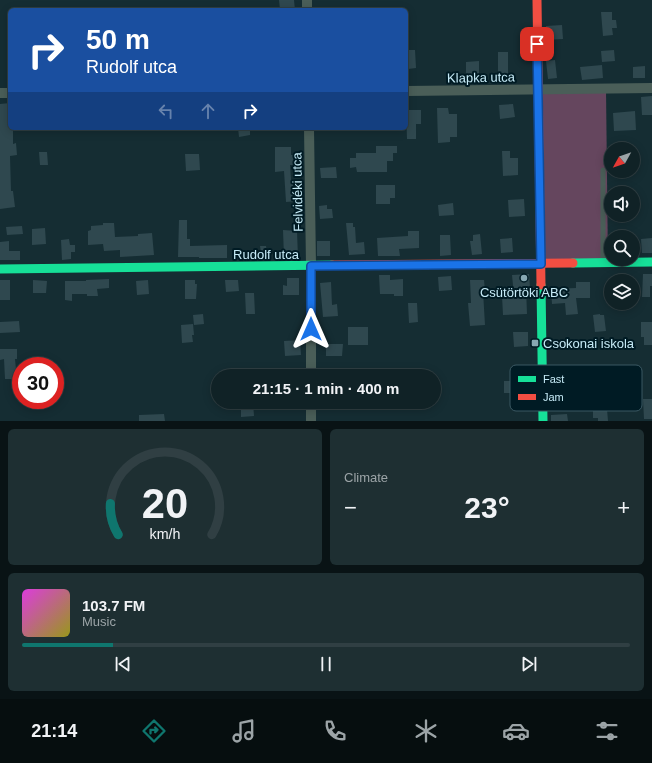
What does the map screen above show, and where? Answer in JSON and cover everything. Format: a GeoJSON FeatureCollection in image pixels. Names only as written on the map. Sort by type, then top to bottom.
{"type":"FeatureCollection","features":[{"type":"Feature","properties":{"kind":"street"},"geometry":{"type":"LineString","coordinates":[[537,0],[542,365]]}},
{"type":"Feature","properties":{"kind":"street","name":"Klapka utca"},"geometry":{"type":"LineString","coordinates":[[408,91],[652,88]]}},
{"type":"Feature","properties":{"kind":"street","name":"Felvidéki utca"},"geometry":{"type":"LineString","coordinates":[[309,130],[311,369]]}},
{"type":"Feature","properties":{"kind":"street","name":"Rudolf utca"},"geometry":{"type":"LineString","coordinates":[[0,269],[652,262]]}},
{"type":"Feature","properties":{"kind":"street"},"geometry":{"type":"LineString","coordinates":[[311,409],[311,421]]}},
{"type":"Feature","properties":{"kind":"street"},"geometry":{"type":"LineString","coordinates":[[543,411],[543,421]]}},
{"type":"Feature","properties":{"kind":"lane"},"geometry":{"type":"LineString","coordinates":[[603,170],[603,263]]}},
{"type":"Feature","properties":{"kind":"shaded area"},"geometry":{"type":"Polygon","coordinates":[[[538,89],[606,89],[607,142],[604,142],[604,178],[607,178],[607,186],[604,186],[604,222],[608,222],[608,230],[604,230],[604,263],[541,263],[538,89]]]}},
{"type":"Feature","properties":{"kind":"building"},"geometry":{"type":"Polygon","coordinates":[[[279,0],[294,0],[295,8],[280,8],[279,0]]]}},
{"type":"Feature","properties":{"kind":"building"},"geometry":{"type":"Polygon","coordinates":[[[601,12],[612,12],[612,20],[616,20],[617,28],[612,28],[613,35],[603,36],[601,12]]]}},
{"type":"Feature","properties":{"kind":"building"},"geometry":{"type":"Polygon","coordinates":[[[562,25],[563,39],[546,40],[546,26],[562,25]]]}},
{"type":"Feature","properties":{"kind":"building"},"geometry":{"type":"Polygon","coordinates":[[[408,50],[415,50],[416,68],[408,69],[408,50]]]}},
{"type":"Feature","properties":{"kind":"building"},"geometry":{"type":"Polygon","coordinates":[[[614,50],[615,61],[602,62],[601,51],[614,50]]]}},
{"type":"Feature","properties":{"kind":"building"},"geometry":{"type":"Polygon","coordinates":[[[498,52],[508,52],[508,76],[498,76],[498,52]]]}},
{"type":"Feature","properties":{"kind":"building"},"geometry":{"type":"Polygon","coordinates":[[[555,60],[557,78],[548,79],[546,61],[555,60]]]}},
{"type":"Feature","properties":{"kind":"building"},"geometry":{"type":"Polygon","coordinates":[[[479,61],[479,76],[466,77],[466,62],[479,61]]]}},
{"type":"Feature","properties":{"kind":"building"},"geometry":{"type":"Polygon","coordinates":[[[602,65],[603,78],[582,80],[580,67],[602,65]]]}},
{"type":"Feature","properties":{"kind":"building"},"geometry":{"type":"Polygon","coordinates":[[[645,66],[645,78],[633,78],[633,67],[645,66]]]}},
{"type":"Feature","properties":{"kind":"building"},"geometry":{"type":"Polygon","coordinates":[[[652,96],[652,115],[642,115],[641,97],[652,96]]]}},
{"type":"Feature","properties":{"kind":"building"},"geometry":{"type":"Polygon","coordinates":[[[8,103],[8,130],[13,130],[13,144],[16,143],[17,155],[10,156],[11,191],[13,191],[15,207],[0,209],[0,104],[8,103]]]}},
{"type":"Feature","properties":{"kind":"building"},"geometry":{"type":"Polygon","coordinates":[[[513,104],[515,117],[500,119],[499,105],[513,104]]]}},
{"type":"Feature","properties":{"kind":"building"},"geometry":{"type":"Polygon","coordinates":[[[437,108],[448,108],[449,114],[457,114],[457,137],[450,137],[450,142],[438,143],[437,108]]]}},
{"type":"Feature","properties":{"kind":"building"},"geometry":{"type":"Polygon","coordinates":[[[408,110],[421,110],[421,124],[416,124],[416,139],[407,139],[408,110]]]}},
{"type":"Feature","properties":{"kind":"building"},"geometry":{"type":"Polygon","coordinates":[[[635,111],[636,130],[614,131],[613,113],[635,111]]]}},
{"type":"Feature","properties":{"kind":"building"},"geometry":{"type":"Polygon","coordinates":[[[238,130],[250,130],[250,135],[239,137],[238,130]]]}},
{"type":"Feature","properties":{"kind":"building"},"geometry":{"type":"Polygon","coordinates":[[[376,146],[397,146],[397,153],[393,153],[393,161],[387,161],[387,172],[357,172],[356,167],[350,168],[350,158],[356,158],[356,153],[376,153],[376,146]]]}},
{"type":"Feature","properties":{"kind":"building"},"geometry":{"type":"Polygon","coordinates":[[[275,147],[291,147],[291,155],[298,155],[299,165],[290,165],[291,180],[296,180],[298,201],[286,202],[284,171],[275,172],[275,147]]]}},
{"type":"Feature","properties":{"kind":"building"},"geometry":{"type":"Polygon","coordinates":[[[502,151],[510,151],[510,158],[518,158],[518,175],[503,176],[502,151]]]}},
{"type":"Feature","properties":{"kind":"building"},"geometry":{"type":"Polygon","coordinates":[[[39,152],[47,152],[48,165],[40,165],[39,152]]]}},
{"type":"Feature","properties":{"kind":"building"},"geometry":{"type":"Polygon","coordinates":[[[185,154],[199,154],[200,170],[186,171],[185,154]]]}},
{"type":"Feature","properties":{"kind":"building"},"geometry":{"type":"Polygon","coordinates":[[[336,167],[337,178],[321,178],[320,168],[336,167]]]}},
{"type":"Feature","properties":{"kind":"building"},"geometry":{"type":"Polygon","coordinates":[[[376,185],[395,185],[395,198],[390,198],[390,204],[376,204],[376,185]]]}},
{"type":"Feature","properties":{"kind":"building"},"geometry":{"type":"Polygon","coordinates":[[[524,199],[525,216],[509,217],[508,200],[524,199]]]}},
{"type":"Feature","properties":{"kind":"building"},"geometry":{"type":"Polygon","coordinates":[[[453,203],[454,215],[439,216],[438,205],[453,203]]]}},
{"type":"Feature","properties":{"kind":"building"},"geometry":{"type":"Polygon","coordinates":[[[327,205],[327,209],[332,209],[333,218],[320,219],[319,206],[327,205]]]}},
{"type":"Feature","properties":{"kind":"building"},"geometry":{"type":"Polygon","coordinates":[[[179,220],[187,220],[187,239],[190,239],[190,246],[227,245],[227,258],[178,257],[179,220]]]}},
{"type":"Feature","properties":{"kind":"building"},"geometry":{"type":"Polygon","coordinates":[[[103,223],[114,223],[115,237],[138,236],[138,234],[152,233],[154,255],[120,257],[120,250],[104,251],[103,244],[88,245],[88,231],[91,230],[91,226],[103,225],[103,223]]]}},
{"type":"Feature","properties":{"kind":"building"},"geometry":{"type":"Polygon","coordinates":[[[346,223],[353,223],[353,227],[355,227],[356,243],[364,242],[365,254],[349,255],[346,223]]]}},
{"type":"Feature","properties":{"kind":"building"},"geometry":{"type":"Polygon","coordinates":[[[22,226],[23,234],[7,235],[6,227],[22,226]]]}},
{"type":"Feature","properties":{"kind":"building"},"geometry":{"type":"Polygon","coordinates":[[[45,228],[46,244],[32,245],[32,229],[45,228]]]}},
{"type":"Feature","properties":{"kind":"building"},"geometry":{"type":"Polygon","coordinates":[[[283,230],[297,231],[298,257],[284,257],[283,230]]]}},
{"type":"Feature","properties":{"kind":"building"},"geometry":{"type":"Polygon","coordinates":[[[408,231],[419,231],[419,248],[399,249],[400,256],[378,256],[377,238],[408,236],[408,231]]]}},
{"type":"Feature","properties":{"kind":"building"},"geometry":{"type":"Polygon","coordinates":[[[480,234],[482,254],[472,255],[470,241],[473,241],[473,235],[480,234]]]}},
{"type":"Feature","properties":{"kind":"building"},"geometry":{"type":"Polygon","coordinates":[[[440,235],[450,235],[451,255],[440,256],[440,235]]]}},
{"type":"Feature","properties":{"kind":"building"},"geometry":{"type":"Polygon","coordinates":[[[512,238],[513,252],[501,253],[500,239],[512,238]]]}},
{"type":"Feature","properties":{"kind":"building"},"geometry":{"type":"Polygon","coordinates":[[[652,238],[652,253],[642,253],[641,239],[652,238]]]}},
{"type":"Feature","properties":{"kind":"building"},"geometry":{"type":"Polygon","coordinates":[[[69,239],[70,245],[75,245],[75,252],[71,252],[71,259],[62,260],[61,240],[69,239]]]}},
{"type":"Feature","properties":{"kind":"building"},"geometry":{"type":"Polygon","coordinates":[[[9,241],[9,251],[20,251],[20,260],[0,260],[0,242],[9,241]]]}},
{"type":"Feature","properties":{"kind":"building"},"geometry":{"type":"Polygon","coordinates":[[[317,241],[330,241],[330,256],[317,256],[317,241]]]}},
{"type":"Feature","properties":{"kind":"building"},"geometry":{"type":"Polygon","coordinates":[[[260,246],[266,246],[268,258],[254,258],[254,253],[261,252],[260,246]]]}},
{"type":"Feature","properties":{"kind":"building"},"geometry":{"type":"Polygon","coordinates":[[[529,274],[530,287],[526,287],[527,314],[503,315],[502,296],[514,296],[512,275],[529,274]]]}},
{"type":"Feature","properties":{"kind":"building"},"geometry":{"type":"Polygon","coordinates":[[[643,274],[652,274],[650,297],[642,297],[643,274]]]}},
{"type":"Feature","properties":{"kind":"building"},"geometry":{"type":"Polygon","coordinates":[[[379,275],[390,275],[390,280],[403,279],[403,296],[394,296],[394,294],[380,294],[379,275]]]}},
{"type":"Feature","properties":{"kind":"building"},"geometry":{"type":"Polygon","coordinates":[[[451,276],[452,290],[439,291],[438,277],[451,276]]]}},
{"type":"Feature","properties":{"kind":"building"},"geometry":{"type":"Polygon","coordinates":[[[287,278],[299,278],[299,295],[283,295],[283,285],[287,286],[287,278]]]}},
{"type":"Feature","properties":{"kind":"building"},"geometry":{"type":"Polygon","coordinates":[[[109,279],[109,288],[97,289],[98,296],[72,294],[72,301],[65,300],[65,281],[109,279]]]}},
{"type":"Feature","properties":{"kind":"building"},"geometry":{"type":"Polygon","coordinates":[[[0,280],[10,280],[10,300],[0,300],[0,280]]]}},
{"type":"Feature","properties":{"kind":"building"},"geometry":{"type":"Polygon","coordinates":[[[33,280],[47,281],[46,293],[33,293],[33,280]]]}},
{"type":"Feature","properties":{"kind":"building"},"geometry":{"type":"Polygon","coordinates":[[[148,280],[149,294],[137,295],[136,281],[148,280]]]}},
{"type":"Feature","properties":{"kind":"building"},"geometry":{"type":"Polygon","coordinates":[[[185,280],[195,280],[195,284],[197,284],[196,299],[185,299],[185,280]]]}},
{"type":"Feature","properties":{"kind":"building"},"geometry":{"type":"Polygon","coordinates":[[[225,280],[238,280],[239,291],[226,292],[225,280]]]}},
{"type":"Feature","properties":{"kind":"building"},"geometry":{"type":"Polygon","coordinates":[[[470,280],[484,280],[485,291],[483,291],[485,325],[470,326],[468,303],[471,303],[470,280]]]}},
{"type":"Feature","properties":{"kind":"building"},"geometry":{"type":"Polygon","coordinates":[[[331,282],[332,305],[337,304],[338,316],[323,317],[320,283],[331,282]]]}},
{"type":"Feature","properties":{"kind":"building"},"geometry":{"type":"Polygon","coordinates":[[[576,282],[590,282],[590,298],[576,298],[578,314],[566,315],[565,303],[552,304],[551,289],[576,288],[576,282]]]}},
{"type":"Feature","properties":{"kind":"building"},"geometry":{"type":"Polygon","coordinates":[[[245,293],[254,293],[255,314],[246,314],[245,293]]]}},
{"type":"Feature","properties":{"kind":"building"},"geometry":{"type":"Polygon","coordinates":[[[408,303],[417,303],[418,322],[409,323],[408,303]]]}},
{"type":"Feature","properties":{"kind":"building"},"geometry":{"type":"Polygon","coordinates":[[[203,314],[204,324],[194,325],[193,315],[203,314]]]}},
{"type":"Feature","properties":{"kind":"building"},"geometry":{"type":"Polygon","coordinates":[[[593,315],[604,315],[606,331],[595,332],[593,315]]]}},
{"type":"Feature","properties":{"kind":"building"},"geometry":{"type":"Polygon","coordinates":[[[19,321],[20,332],[0,333],[0,322],[19,321]]]}},
{"type":"Feature","properties":{"kind":"building"},"geometry":{"type":"Polygon","coordinates":[[[641,322],[652,322],[652,345],[644,345],[644,337],[641,337],[641,322]]]}},
{"type":"Feature","properties":{"kind":"building"},"geometry":{"type":"Polygon","coordinates":[[[193,324],[193,342],[182,343],[181,325],[193,324]]]}},
{"type":"Feature","properties":{"kind":"building"},"geometry":{"type":"Polygon","coordinates":[[[348,327],[368,327],[368,345],[348,345],[348,327]]]}},
{"type":"Feature","properties":{"kind":"building"},"geometry":{"type":"Polygon","coordinates":[[[513,332],[528,332],[528,346],[514,347],[513,332]]]}},
{"type":"Feature","properties":{"kind":"building"},"geometry":{"type":"Polygon","coordinates":[[[300,340],[301,355],[285,356],[284,341],[300,340]]]}},
{"type":"Feature","properties":{"kind":"building"},"geometry":{"type":"Polygon","coordinates":[[[326,344],[343,344],[342,356],[326,356],[326,344]]]}},
{"type":"Feature","properties":{"kind":"building"},"geometry":{"type":"Polygon","coordinates":[[[0,349],[17,349],[17,357],[12,357],[12,379],[5,379],[4,359],[0,360],[0,349]]]}},
{"type":"Feature","properties":{"kind":"building"},"geometry":{"type":"Polygon","coordinates":[[[350,368],[361,368],[361,369],[350,368]]]}},
{"type":"Feature","properties":{"kind":"building"},"geometry":{"type":"Polygon","coordinates":[[[504,381],[510,381],[510,393],[504,393],[504,381]]]}},
{"type":"Feature","properties":{"kind":"building"},"geometry":{"type":"Polygon","coordinates":[[[643,399],[652,399],[652,419],[644,419],[643,399]]]}},
{"type":"Feature","properties":{"kind":"building"},"geometry":{"type":"Polygon","coordinates":[[[241,409],[254,409],[254,416],[241,417],[241,409]]]}},
{"type":"Feature","properties":{"kind":"building"},"geometry":{"type":"Polygon","coordinates":[[[593,411],[607,411],[608,421],[598,421],[598,418],[593,418],[593,411]]]}},
{"type":"Feature","properties":{"kind":"building"},"geometry":{"type":"Polygon","coordinates":[[[164,414],[165,421],[139,421],[139,415],[164,414]]]}},
{"type":"Feature","properties":{"kind":"building"},"geometry":{"type":"Polygon","coordinates":[[[567,414],[568,421],[551,421],[551,415],[567,414]]]}},
{"type":"Feature","properties":{"kind":"traffic: fast"},"geometry":{"type":"LineString","coordinates":[[573,263],[652,262]]}},
{"type":"Feature","properties":{"kind":"traffic: fast"},"geometry":{"type":"LineString","coordinates":[[0,269],[332,265]]}},
{"type":"Feature","properties":{"kind":"traffic: fast"},"geometry":{"type":"LineString","coordinates":[[541,285],[542,365]]}},
{"type":"Feature","properties":{"kind":"traffic: fast"},"geometry":{"type":"LineString","coordinates":[[543,411],[543,421]]}},
{"type":"Feature","properties":{"kind":"traffic: jam"},"geometry":{"type":"LineString","coordinates":[[537,0],[541,285]]}},
{"type":"Feature","properties":{"kind":"traffic: jam"},"geometry":{"type":"LineString","coordinates":[[332,265],[573,263]]}},
{"type":"Feature","properties":{"kind":"place","name":"Csütörtöki ABC"},"geometry":{"type":"Point","coordinates":[524,278]}},
{"type":"Feature","properties":{"kind":"place","name":"Csokonai iskola"},"geometry":{"type":"Point","coordinates":[535,343]}},
{"type":"Feature","properties":{"kind":"route"},"geometry":{"type":"LineString","coordinates":[[311,329],[311,266],[541,264],[537,44]]}}]}
